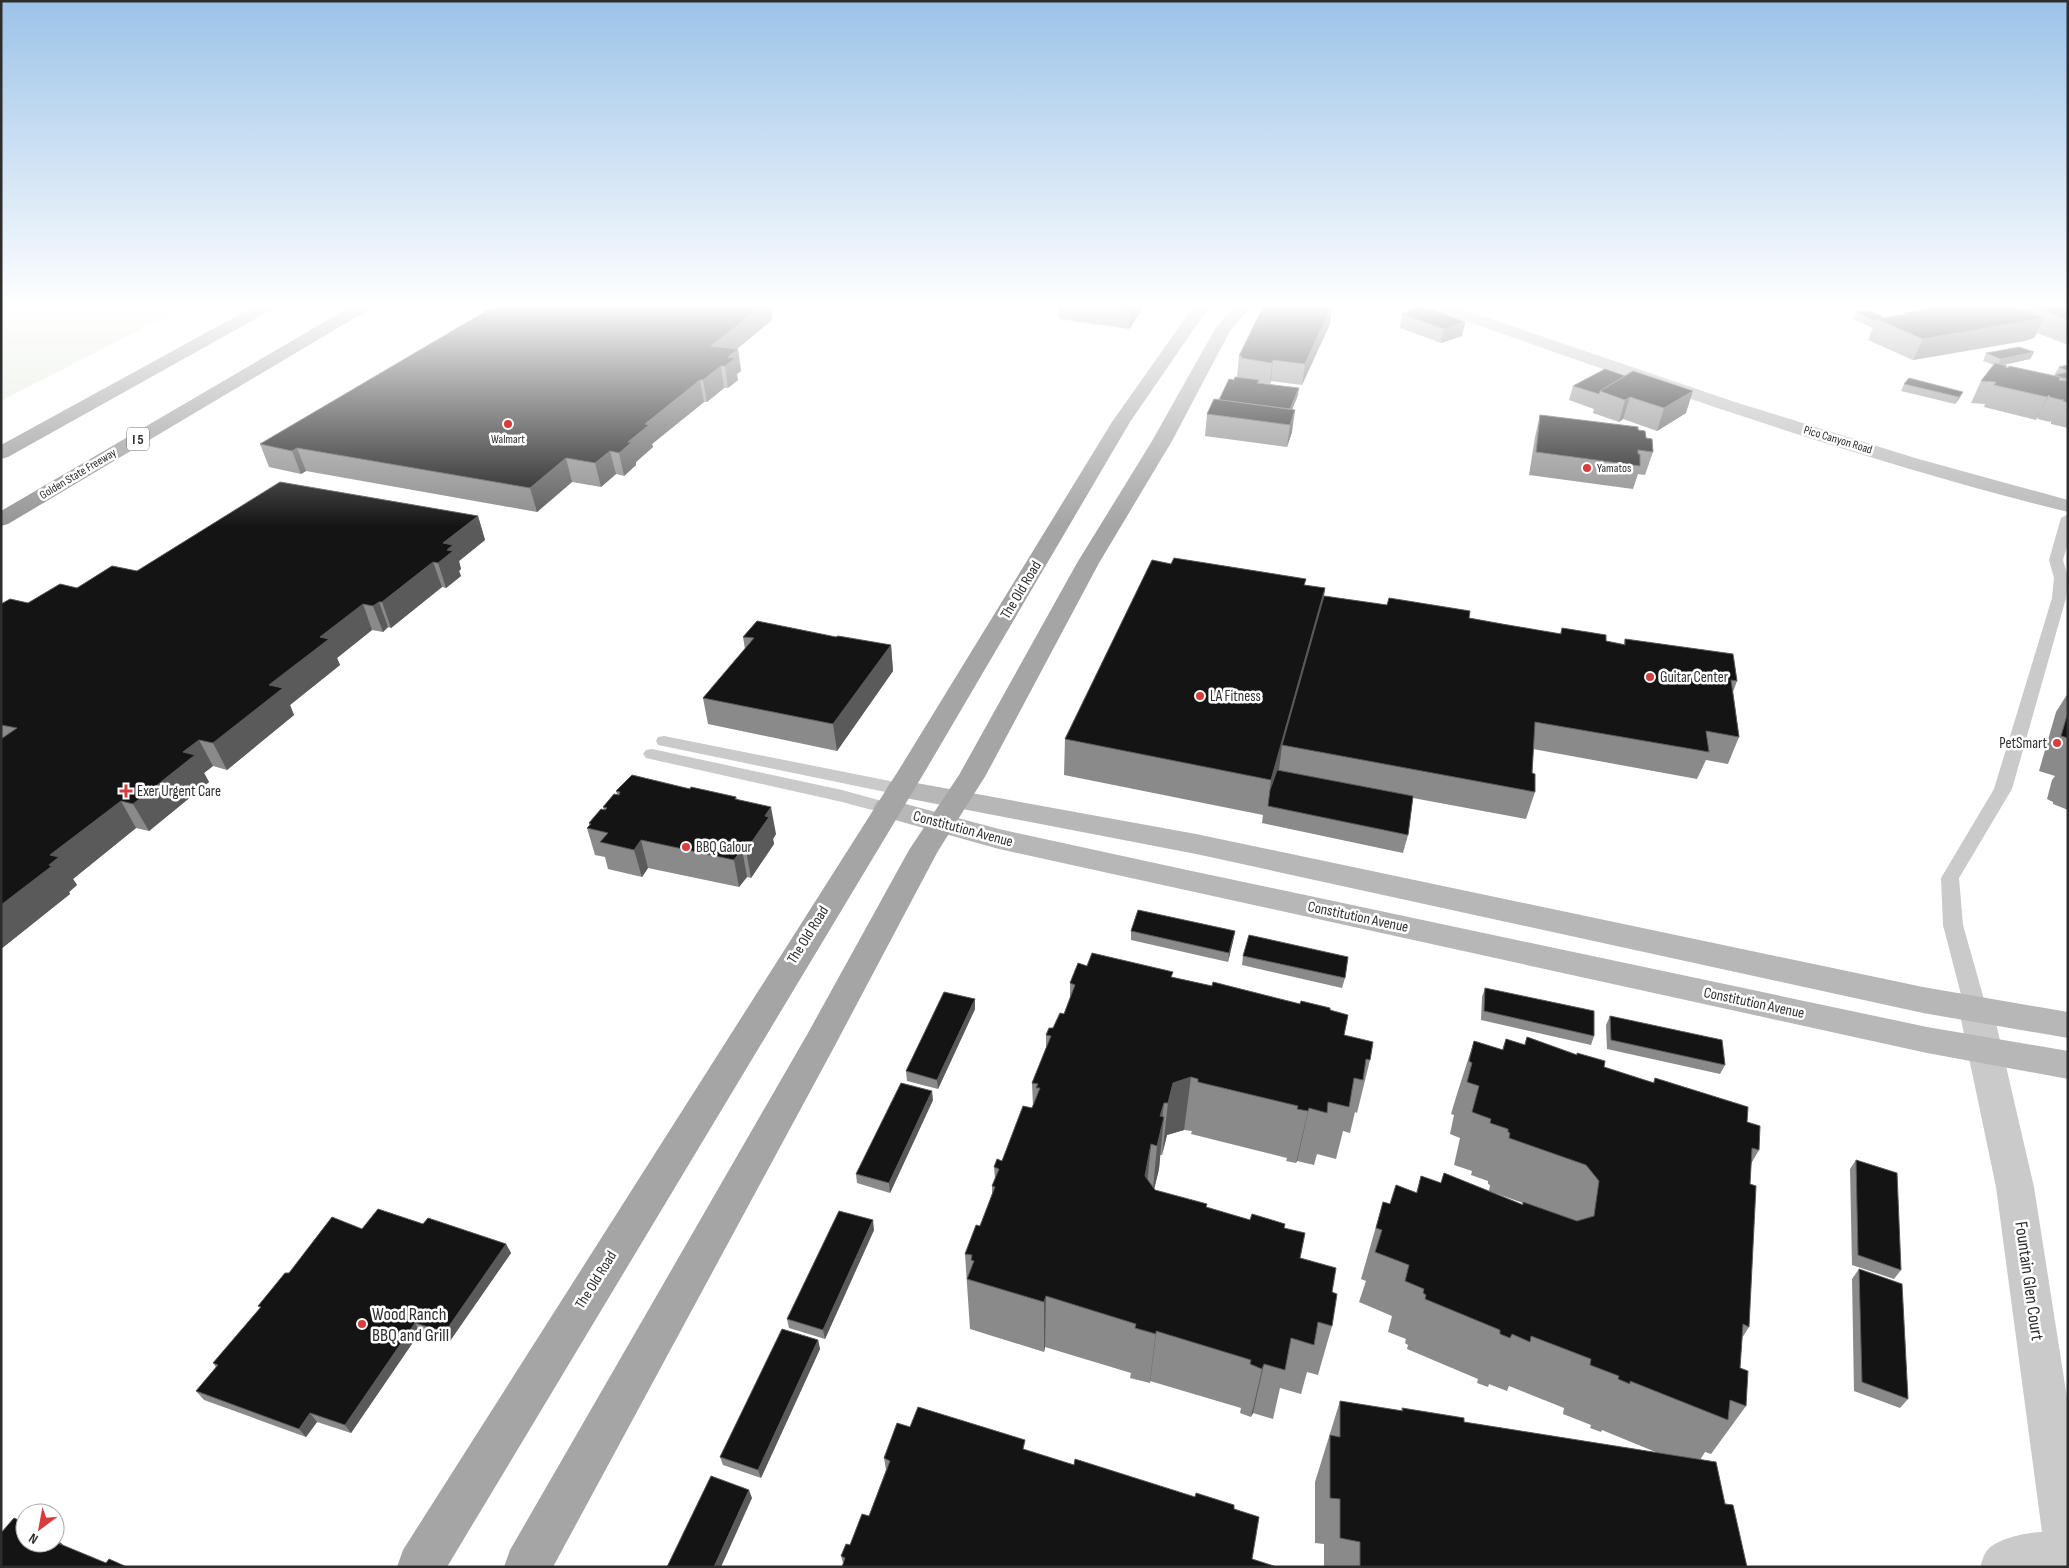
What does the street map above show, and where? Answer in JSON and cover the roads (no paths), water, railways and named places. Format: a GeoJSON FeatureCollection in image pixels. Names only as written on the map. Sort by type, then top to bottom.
{"type":"FeatureCollection","features":[{"type":"Feature","properties":{"kind":"highway"},"geometry":{"type":"LineString","coordinates":[[1,453],[133,380]]}},
{"type":"Feature","properties":{"kind":"highway","name":"Golden State Freeway"},"geometry":{"type":"LineString","coordinates":[[1,520],[237,380]]}},
{"type":"Feature","properties":{"kind":"main road","name":"The Old Road"},"geometry":{"type":"LineString","coordinates":[[420,1567],[893,799],[1121,422],[1150,380]]}},
{"type":"Feature","properties":{"kind":"main road"},"geometry":{"type":"LineString","coordinates":[[526,1567],[820,1042],[924,850],[949,812],[1088,563],[1162,441],[1194,380]]}},
{"type":"Feature","properties":{"kind":"main road","name":"Pico Canyon Road"},"geometry":{"type":"LineString","coordinates":[[1654,380],[1753,414],[1908,462],[2068,506]]}},
{"type":"Feature","properties":{"kind":"main road","name":"Pico Canyon Road"},"geometry":{"type":"LineString","coordinates":[[1698,380],[1956,460],[2068,490]]}},
{"type":"Feature","properties":{"kind":"main road","name":"Constitution Avenue"},"geometry":{"type":"LineString","coordinates":[[893,799],[949,812],[1196,844],[1976,1010],[2068,1025]]}},
{"type":"Feature","properties":{"kind":"main road","name":"Constitution Avenue"},"geometry":{"type":"LineString","coordinates":[[949,812],[999,839],[1055,852],[1695,991],[1986,1051],[2068,1065]]}},
{"type":"Feature","properties":{"kind":"street","name":"Fountain Glen Court"},"geometry":{"type":"LineString","coordinates":[[1976,1010],[2015,1187],[2068,1553]]}},
{"type":"Feature","properties":{"kind":"street"},"geometry":{"type":"LineString","coordinates":[[2003,1567],[2013,1559],[2040,1554],[2068,1558]]}},
{"type":"Feature","properties":{"kind":"lane"},"geometry":{"type":"LineString","coordinates":[[1976,1010],[1953,925],[1950,878],[2003,789],[2059,598],[2061,578],[2056,560],[2068,518]]}},
{"type":"Feature","properties":{"kind":"lane","name":"Constitution Avenue"},"geometry":{"type":"LineString","coordinates":[[658,747],[842,796],[893,799]]}},
{"type":"Feature","properties":{"kind":"place","name":"Walmart"},"geometry":{"type":"Point","coordinates":[508,424]}},
{"type":"Feature","properties":{"kind":"place","name":"Yamatos"},"geometry":{"type":"Point","coordinates":[1587,468]}},
{"type":"Feature","properties":{"kind":"place","name":"Guitar Center"},"geometry":{"type":"Point","coordinates":[1650,677]}},
{"type":"Feature","properties":{"kind":"place","name":"LA Fitness"},"geometry":{"type":"Point","coordinates":[1200,696]}},
{"type":"Feature","properties":{"kind":"place","name":"PetSmart"},"geometry":{"type":"Point","coordinates":[2057,743]}},
{"type":"Feature","properties":{"kind":"place","name":"Exer Urgent Care"},"geometry":{"type":"Point","coordinates":[126,791]}},
{"type":"Feature","properties":{"kind":"place","name":"BBQ Galour"},"geometry":{"type":"Point","coordinates":[686,847]}},
{"type":"Feature","properties":{"kind":"place","name":"Wood Ranch BBQ and Grill"},"geometry":{"type":"Point","coordinates":[362,1324]}}]}
